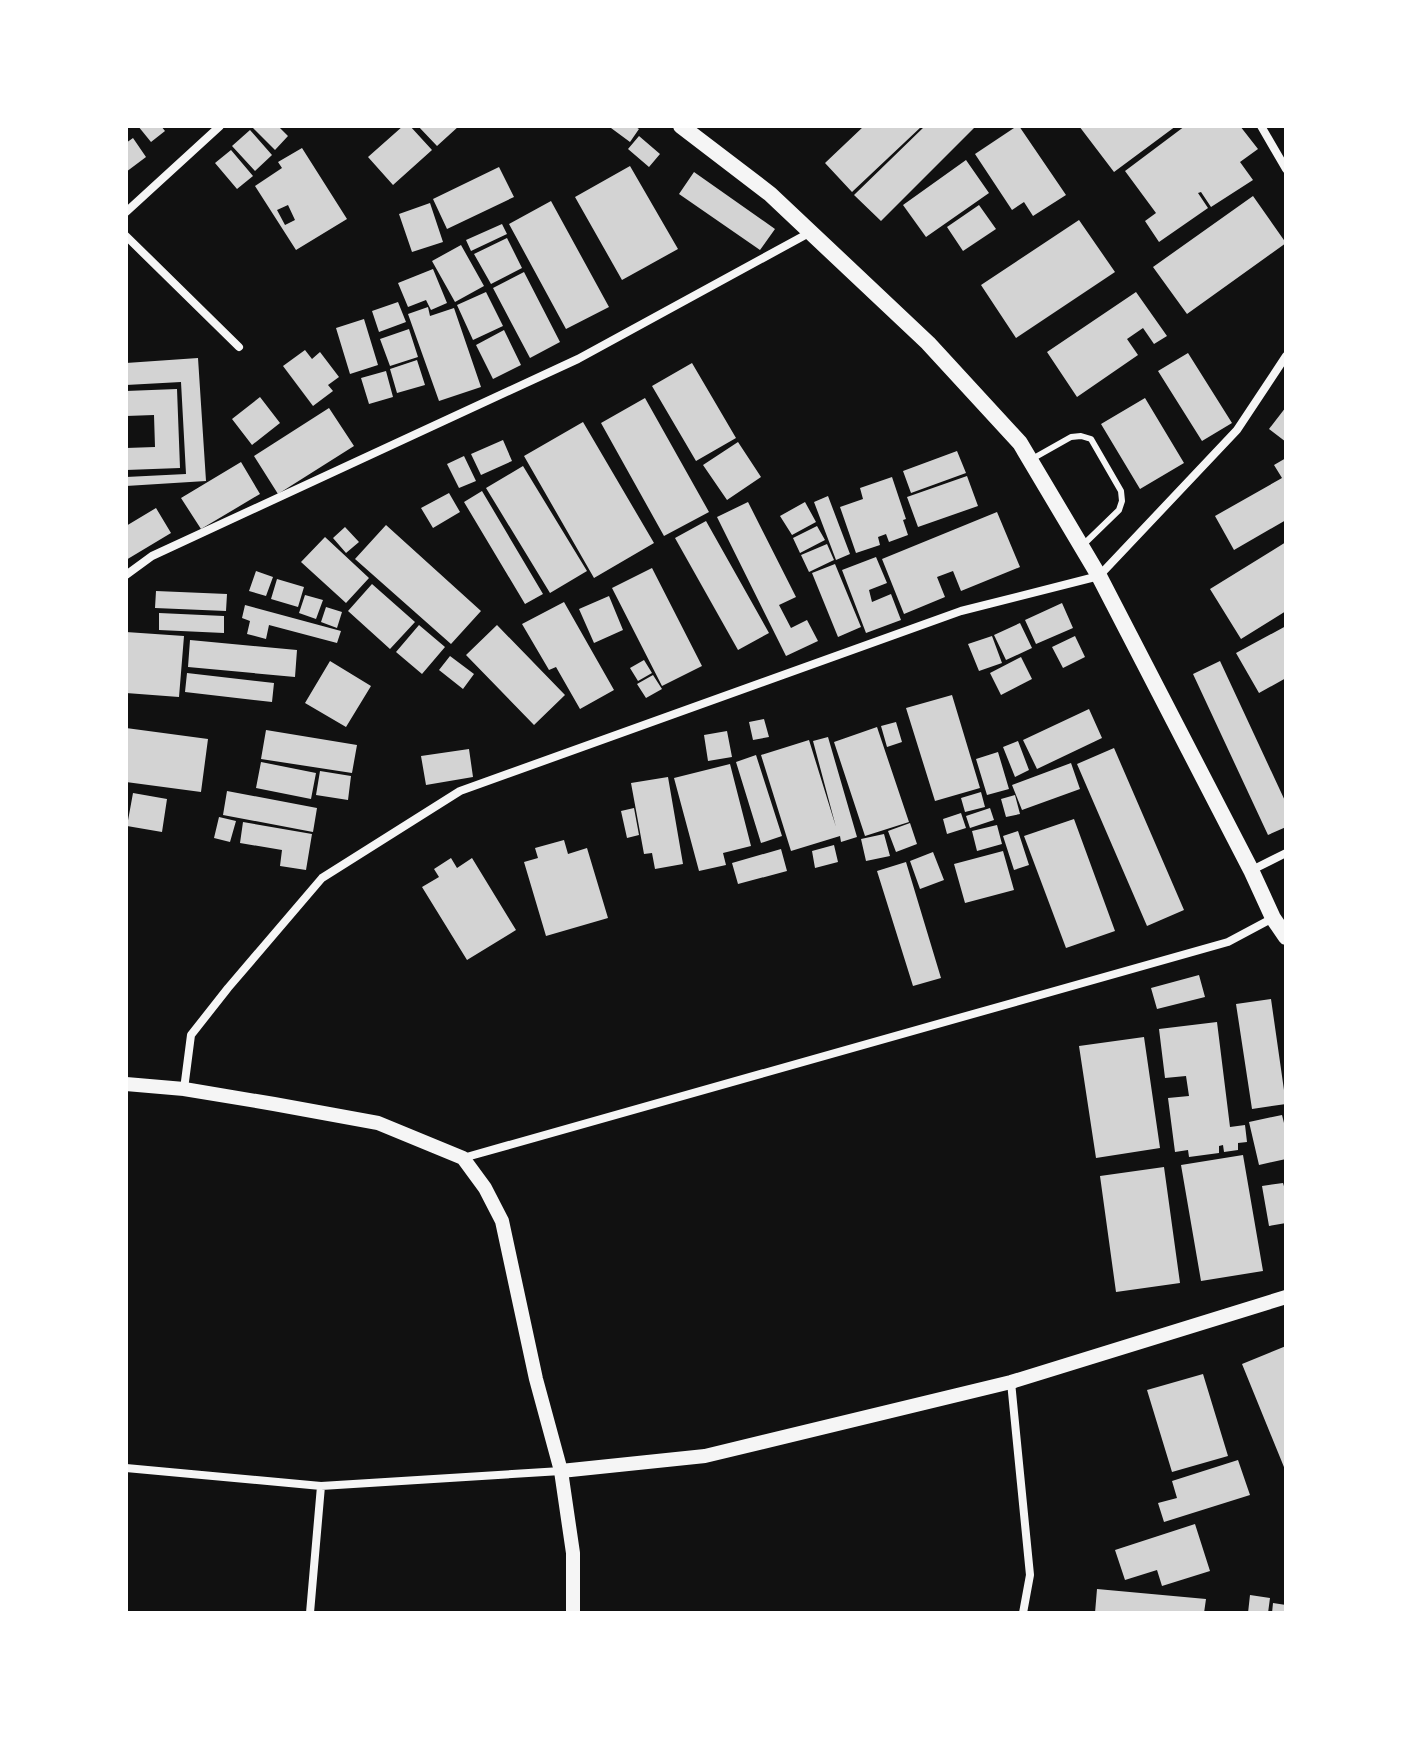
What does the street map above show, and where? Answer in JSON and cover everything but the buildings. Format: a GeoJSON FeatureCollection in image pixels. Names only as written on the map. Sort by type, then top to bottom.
{"type":"FeatureCollection","features":[{"type":"Feature","properties":{"kind":"main road"},"geometry":{"type":"LineString","coordinates":[[681,126],[770,194],[928,343],[1020,443],[1099,576],[1273,918],[1286,937]]}},
{"type":"Feature","properties":{"kind":"street"},"geometry":{"type":"LineString","coordinates":[[126,212],[220,126]]}},
{"type":"Feature","properties":{"kind":"street"},"geometry":{"type":"LineString","coordinates":[[1261,126],[1286,169]]}},
{"type":"Feature","properties":{"kind":"street"},"geometry":{"type":"LineString","coordinates":[[126,575],[152,556],[578,359],[809,233]]}},
{"type":"Feature","properties":{"kind":"street"},"geometry":{"type":"LineString","coordinates":[[126,236],[239,347]]}},
{"type":"Feature","properties":{"kind":"street"},"geometry":{"type":"LineString","coordinates":[[184,1089],[191,1035],[322,878],[460,791],[961,611],[1099,576],[1237,430],[1286,356]]}},
{"type":"Feature","properties":{"kind":"street"},"geometry":{"type":"LineString","coordinates":[[1251,870],[1286,853]]}},
{"type":"Feature","properties":{"kind":"street"},"geometry":{"type":"LineString","coordinates":[[463,1158],[1228,942],[1273,918]]}},
{"type":"Feature","properties":{"kind":"street"},"geometry":{"type":"LineString","coordinates":[[126,1084],[184,1089],[378,1123],[463,1158],[485,1188],[502,1221],[536,1379],[561,1471],[573,1553],[573,1613]]}},
{"type":"Feature","properties":{"kind":"street"},"geometry":{"type":"LineString","coordinates":[[126,1468],[321,1486],[561,1471],[705,1456],[1011,1382],[1286,1297]]}},
{"type":"Feature","properties":{"kind":"street"},"geometry":{"type":"LineString","coordinates":[[1011,1382],[1030,1575],[1023,1613]]}},
{"type":"Feature","properties":{"kind":"street"},"geometry":{"type":"LineString","coordinates":[[310,1613],[321,1486]]}},
{"type":"Feature","properties":{"kind":"lane"},"geometry":{"type":"LineString","coordinates":[[1031,460],[1071,437],[1091,439],[1121,491],[1122,501],[1119,510],[1081,546]]}}]}
